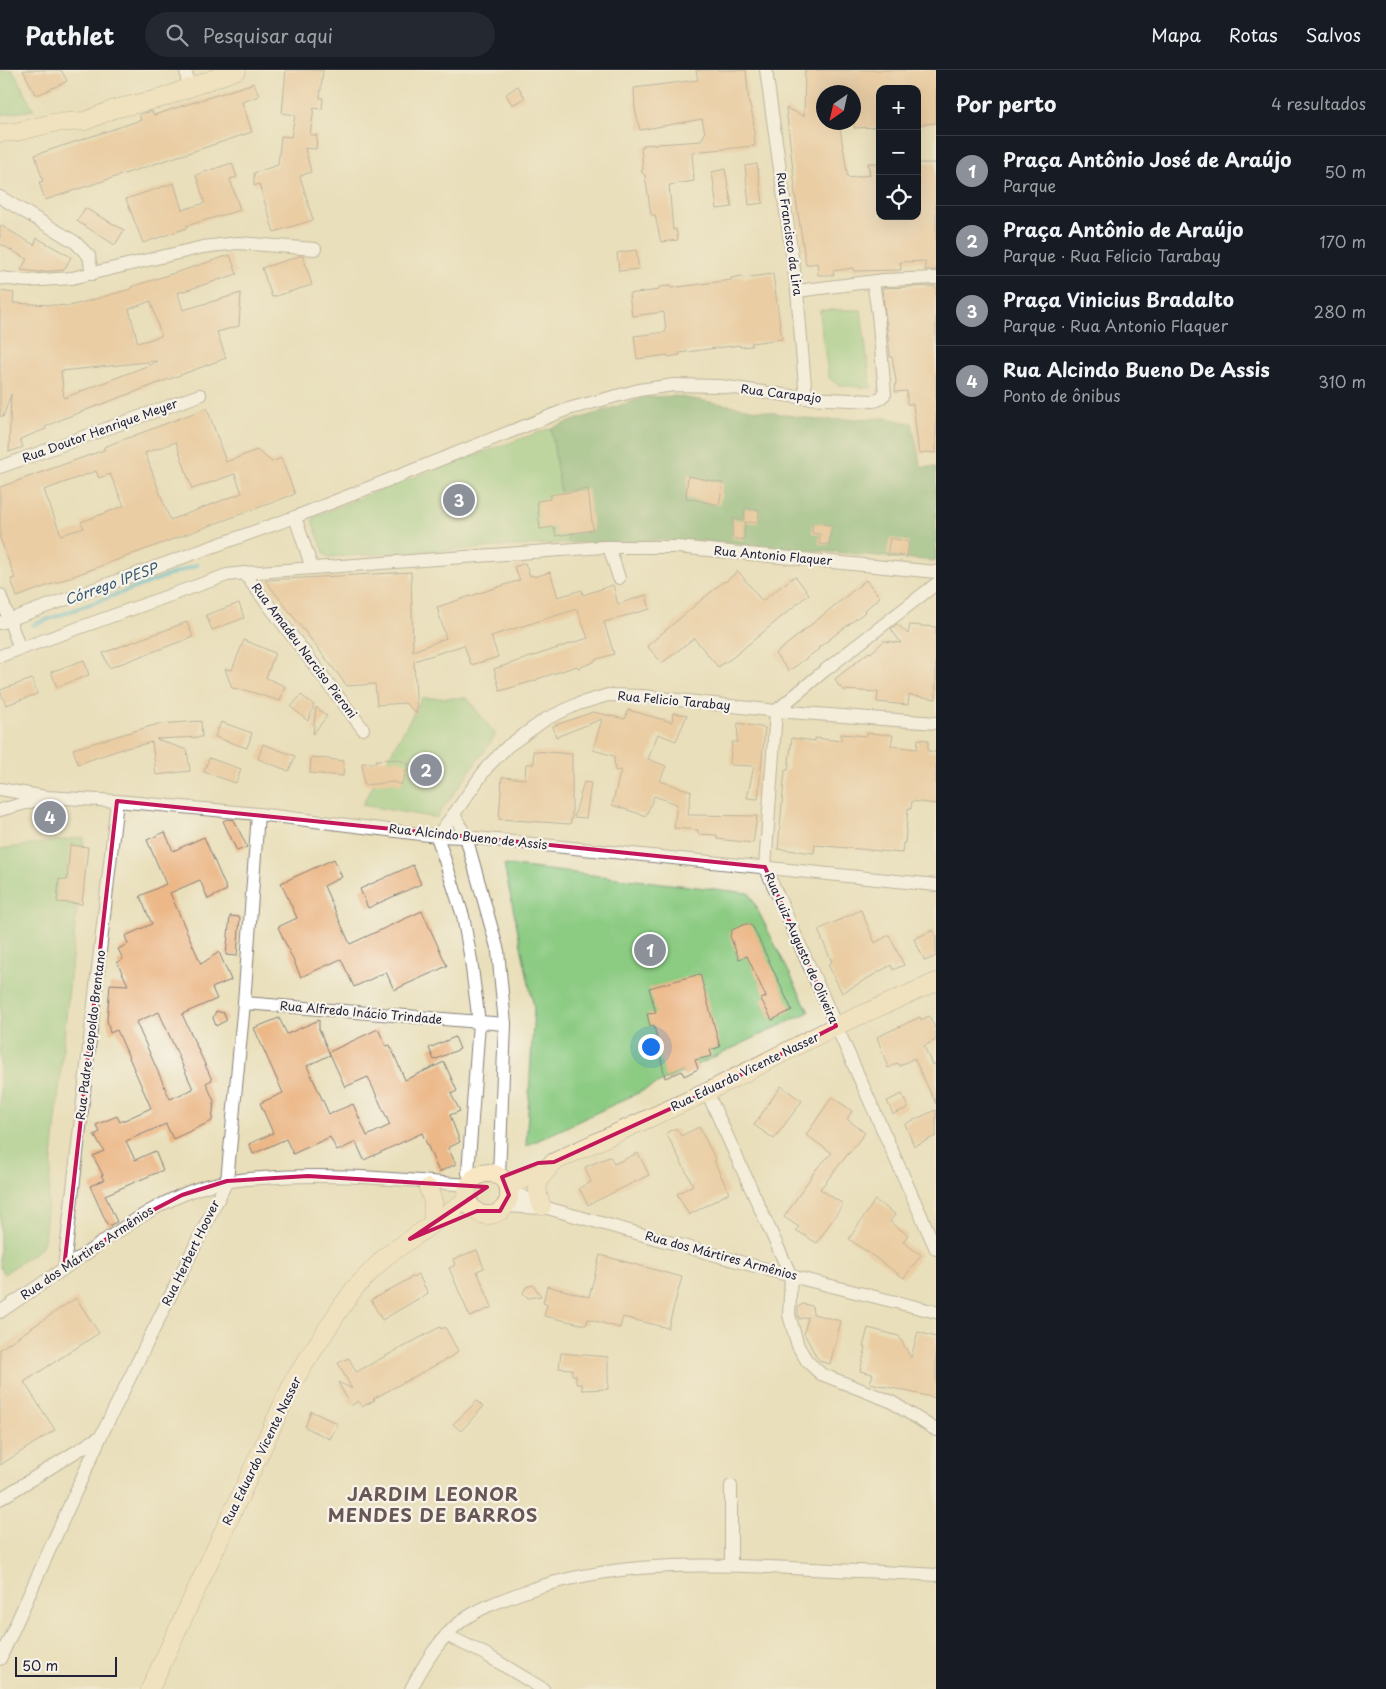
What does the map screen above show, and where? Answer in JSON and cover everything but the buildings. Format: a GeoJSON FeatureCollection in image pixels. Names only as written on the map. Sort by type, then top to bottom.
{"type":"FeatureCollection","features":[{"type":"Feature","properties":{"kind":"street"},"geometry":{"type":"LineString","coordinates":[[187,79],[210,70]]}},
{"type":"Feature","properties":{"kind":"street"},"geometry":{"type":"LineString","coordinates":[[0,133],[16,132],[53,122],[84,120],[114,109],[165,85],[237,70]]}},
{"type":"Feature","properties":{"kind":"street","name":"Rua Francisco da Lira"},"geometry":{"type":"LineString","coordinates":[[766,70],[797,291],[806,398]]}},
{"type":"Feature","properties":{"kind":"street"},"geometry":{"type":"LineString","coordinates":[[0,198],[75,242],[89,256],[92,274]]}},
{"type":"Feature","properties":{"kind":"street"},"geometry":{"type":"LineString","coordinates":[[0,278],[50,280],[92,274],[203,247],[238,243],[315,249]]}},
{"type":"Feature","properties":{"kind":"street"},"geometry":{"type":"LineString","coordinates":[[797,291],[873,282],[936,278]]}},
{"type":"Feature","properties":{"kind":"street","name":"Rua Carapajo"},"geometry":{"type":"LineString","coordinates":[[7,622],[295,517],[568,409],[639,390],[674,385],[720,386],[806,398],[878,400],[885,394],[878,314],[873,282]]}},
{"type":"Feature","properties":{"kind":"street","name":"Rua Doutor Henrique Meyer"},"geometry":{"type":"LineString","coordinates":[[0,466],[200,395]]}},
{"type":"Feature","properties":{"kind":"street"},"geometry":{"type":"LineString","coordinates":[[295,517],[312,568]]}},
{"type":"Feature","properties":{"kind":"street"},"geometry":{"type":"LineString","coordinates":[[609,547],[619,578]]}},
{"type":"Feature","properties":{"kind":"street","name":"Rua Antonio Flaquer"},"geometry":{"type":"LineString","coordinates":[[0,656],[19,647],[227,575],[244,573],[609,547],[677,547],[936,572]]}},
{"type":"Feature","properties":{"kind":"street","name":"Rua Amadeu Narciso Pieroni"},"geometry":{"type":"LineString","coordinates":[[244,573],[363,729]]}},
{"type":"Feature","properties":{"kind":"street"},"geometry":{"type":"LineString","coordinates":[[776,711],[936,584]]}},
{"type":"Feature","properties":{"kind":"street"},"geometry":{"type":"LineString","coordinates":[[0,595],[7,622],[19,647]]}},
{"type":"Feature","properties":{"kind":"street","name":"Rua Felicio Tarabay"},"geometry":{"type":"LineString","coordinates":[[437,836],[488,766],[508,746],[546,719],[578,704],[608,695],[643,696],[776,711],[936,723]]}},
{"type":"Feature","properties":{"kind":"street","name":"Rua Luiz Augusto de Oliveira"},"geometry":{"type":"LineString","coordinates":[[776,711],[765,867],[936,1249]]}},
{"type":"Feature","properties":{"kind":"street","name":"Rua Alcindo Bueno de Assis"},"geometry":{"type":"LineString","coordinates":[[0,789],[46,798],[258,814],[437,836],[466,837],[936,885]]}},
{"type":"Feature","properties":{"kind":"street"},"geometry":{"type":"LineString","coordinates":[[0,810],[46,798]]}},
{"type":"Feature","properties":{"kind":"street","name":"Rua Padre Leopoldo Brentano"},"geometry":{"type":"LineString","coordinates":[[64,1268],[117,802]]}},
{"type":"Feature","properties":{"kind":"street","name":"Rua Herbert Hoover"},"geometry":{"type":"LineString","coordinates":[[0,1658],[101,1436],[227,1181],[244,1004],[258,814]]}},
{"type":"Feature","properties":{"kind":"street"},"geometry":{"type":"LineString","coordinates":[[437,836],[463,916],[479,1023],[468,1172],[471,1195],[485,1214],[492,1214],[500,1212],[504,1187],[505,1024],[498,950],[466,837],[454,814]]}},
{"type":"Feature","properties":{"kind":"street","name":"Rua Eduardo Vicente Nasser"},"geometry":{"type":"LineString","coordinates":[[504,1187],[707,1092],[836,1026],[936,982]]}},
{"type":"Feature","properties":{"kind":"street","name":"Rua Alfredo Inácio Trindade"},"geometry":{"type":"LineString","coordinates":[[244,1004],[505,1024]]}},
{"type":"Feature","properties":{"kind":"street"},"geometry":{"type":"LineString","coordinates":[[707,1092],[791,1276],[789,1316],[798,1346],[808,1361],[821,1374],[890,1401],[936,1430]]}},
{"type":"Feature","properties":{"kind":"street"},"geometry":{"type":"LineString","coordinates":[[545,1207],[537,1194],[537,1187],[541,1175],[551,1165]]}},
{"type":"Feature","properties":{"kind":"street"},"geometry":{"type":"LineString","coordinates":[[471,1195],[479,1176],[484,1174],[504,1187]]}},
{"type":"Feature","properties":{"kind":"street","name":"Rua dos Mártires Armênios"},"geometry":{"type":"LineString","coordinates":[[0,1312],[136,1219],[160,1205],[205,1186],[227,1181],[282,1176],[336,1176],[421,1184],[471,1195]]}},
{"type":"Feature","properties":{"kind":"street"},"geometry":{"type":"LineString","coordinates":[[421,1184],[433,1201],[435,1209],[433,1223]]}},
{"type":"Feature","properties":{"kind":"street","name":"Rua dos Mártires Armênios"},"geometry":{"type":"LineString","coordinates":[[504,1187],[545,1207],[791,1276],[936,1312]]}},
{"type":"Feature","properties":{"kind":"street","name":"Rua Eduardo Vicente Nasser"},"geometry":{"type":"LineString","coordinates":[[150,1689],[294,1380],[354,1289],[384,1257],[471,1195]]}},
{"type":"Feature","properties":{"kind":"street","name":"Rua Eduardo Vicente Nasser"},"geometry":{"type":"LineString","coordinates":[[410,1239],[471,1195]]}},
{"type":"Feature","properties":{"kind":"street"},"geometry":{"type":"LineString","coordinates":[[0,1499],[101,1436]]}},
{"type":"Feature","properties":{"kind":"street"},"geometry":{"type":"LineString","coordinates":[[731,1486],[731,1565]]}},
{"type":"Feature","properties":{"kind":"street"},"geometry":{"type":"LineString","coordinates":[[411,1689],[423,1666],[446,1635],[481,1608],[537,1587],[581,1576],[626,1569],[731,1565],[936,1575]]}},
{"type":"Feature","properties":{"kind":"street"},"geometry":{"type":"LineString","coordinates":[[446,1635],[485,1654],[543,1689]]}},
{"type":"Feature","properties":{"kind":"highlighted area"},"geometry":{"type":"Polygon","coordinates":[[[117,801],[765,867],[836,1026],[707,1092],[554,1162],[538,1163],[502,1177],[509,1195],[500,1211],[477,1211],[410,1239],[487,1187],[308,1176],[227,1181],[182,1195],[136,1219],[64,1268],[117,801]]]}},
{"type":"Feature","properties":{"kind":"green space"},"geometry":{"type":"Polygon","coordinates":[[[0,70],[13,70],[34,110],[0,115],[0,70]]]}},
{"type":"Feature","properties":{"kind":"green space"},"geometry":{"type":"Polygon","coordinates":[[[820,310],[861,310],[871,388],[838,385],[829,378],[820,310]]]}},
{"type":"Feature","properties":{"kind":"green space"},"geometry":{"type":"Polygon","coordinates":[[[675,396],[817,420],[885,418],[912,423],[921,467],[936,467],[936,561],[687,540],[568,543],[551,428],[645,397],[675,396]]]}},
{"type":"Feature","properties":{"kind":"green space"},"geometry":{"type":"Polygon","coordinates":[[[551,428],[568,543],[329,557],[325,555],[312,521],[315,516],[395,484],[551,428]]]}},
{"type":"Feature","properties":{"kind":"green space"},"geometry":{"type":"Polygon","coordinates":[[[422,698],[467,698],[496,735],[436,818],[362,805],[422,698]]]}},
{"type":"Feature","properties":{"kind":"green space"},"geometry":{"type":"Polygon","coordinates":[[[84,837],[44,1241],[40,1249],[4,1274],[0,1268],[0,849],[84,837]]]}},
{"type":"Feature","properties":{"kind":"green space"},"geometry":{"type":"Polygon","coordinates":[[[504,865],[749,893],[809,1012],[526,1146],[534,1008],[504,865]]]}},
{"type":"Feature","properties":{"kind":"waterway","name":"Córrego IPESP"},"geometry":{"type":"LineString","coordinates":[[33,625],[197,565]]}},
{"type":"Feature","properties":{"kind":"place","name":"Praça Vinicius Bradalto"},"geometry":{"type":"Point","coordinates":[459,500]}},
{"type":"Feature","properties":{"kind":"place","name":"Praça Antônio de Araújo"},"geometry":{"type":"Point","coordinates":[426,770]}},
{"type":"Feature","properties":{"kind":"place","name":"Rua Alcindo Bueno De Assis"},"geometry":{"type":"Point","coordinates":[50,817]}},
{"type":"Feature","properties":{"kind":"place","name":"Praça Antônio José de Araújo"},"geometry":{"type":"Point","coordinates":[650,950]}},
{"type":"Feature","properties":{"kind":"district","name":"JARDIM LEONOR MENDES DE BARROS"},"geometry":{"type":"Point","coordinates":[433,1505]}}]}
